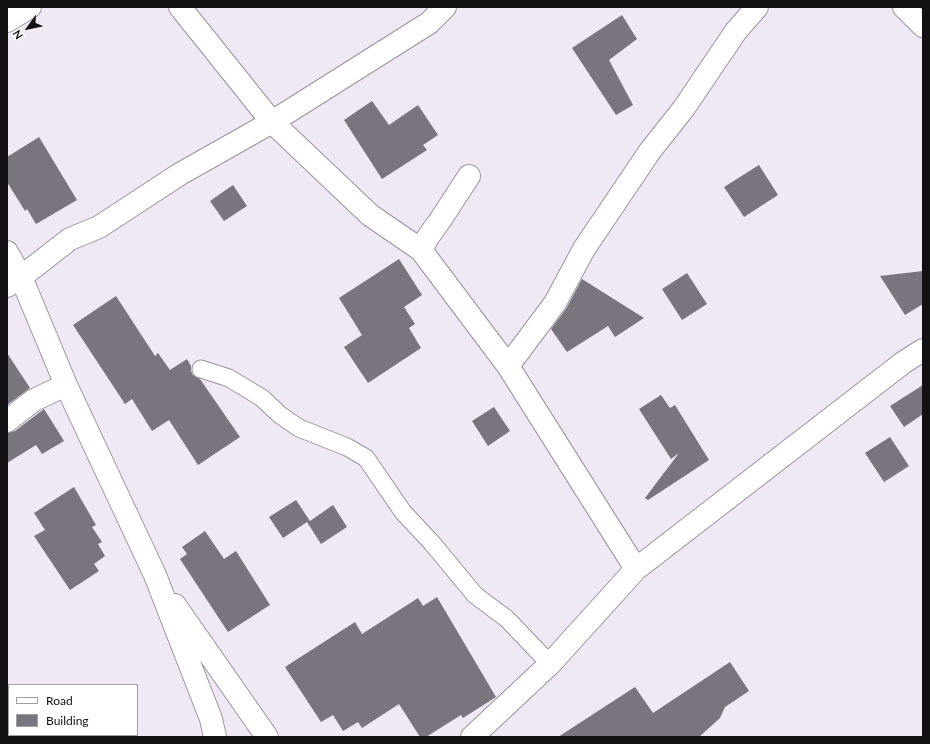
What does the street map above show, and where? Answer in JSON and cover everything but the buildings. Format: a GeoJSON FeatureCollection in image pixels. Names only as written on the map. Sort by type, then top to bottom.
{"type":"FeatureCollection","features":[{"type":"Feature","properties":{"kind":"street"},"geometry":{"type":"LineString","coordinates":[[7,21],[30,7]]}},
{"type":"Feature","properties":{"kind":"street"},"geometry":{"type":"LineString","coordinates":[[180,7],[272,122],[370,215],[421,250],[508,366],[636,569]]}},
{"type":"Feature","properties":{"kind":"street"},"geometry":{"type":"LineString","coordinates":[[14,282],[70,239],[99,227],[180,174],[272,122],[429,23],[445,7]]}},
{"type":"Feature","properties":{"kind":"street"},"geometry":{"type":"LineString","coordinates":[[508,366],[555,303],[584,249],[650,151],[684,108],[736,31],[757,7]]}},
{"type":"Feature","properties":{"kind":"street"},"geometry":{"type":"LineString","coordinates":[[904,7],[923,26]]}},
{"type":"Feature","properties":{"kind":"street"},"geometry":{"type":"LineString","coordinates":[[421,250],[428,237],[469,176]]}},
{"type":"Feature","properties":{"kind":"street"},"geometry":{"type":"LineString","coordinates":[[7,252],[14,282],[66,385],[155,575],[211,719],[215,737]]}},
{"type":"Feature","properties":{"kind":"street"},"geometry":{"type":"LineString","coordinates":[[472,737],[550,664],[636,569],[898,367],[923,350]]}},
{"type":"Feature","properties":{"kind":"street"},"geometry":{"type":"LineString","coordinates":[[7,421],[34,400],[66,385]]}},
{"type":"Feature","properties":{"kind":"street"},"geometry":{"type":"LineString","coordinates":[[155,575],[267,737]]}},
{"type":"Feature","properties":{"kind":"lane"},"geometry":{"type":"LineString","coordinates":[[201,369],[229,378],[262,398],[280,415],[299,428],[348,447],[366,458],[403,512],[432,543],[475,595],[507,619],[550,664]]}}]}
